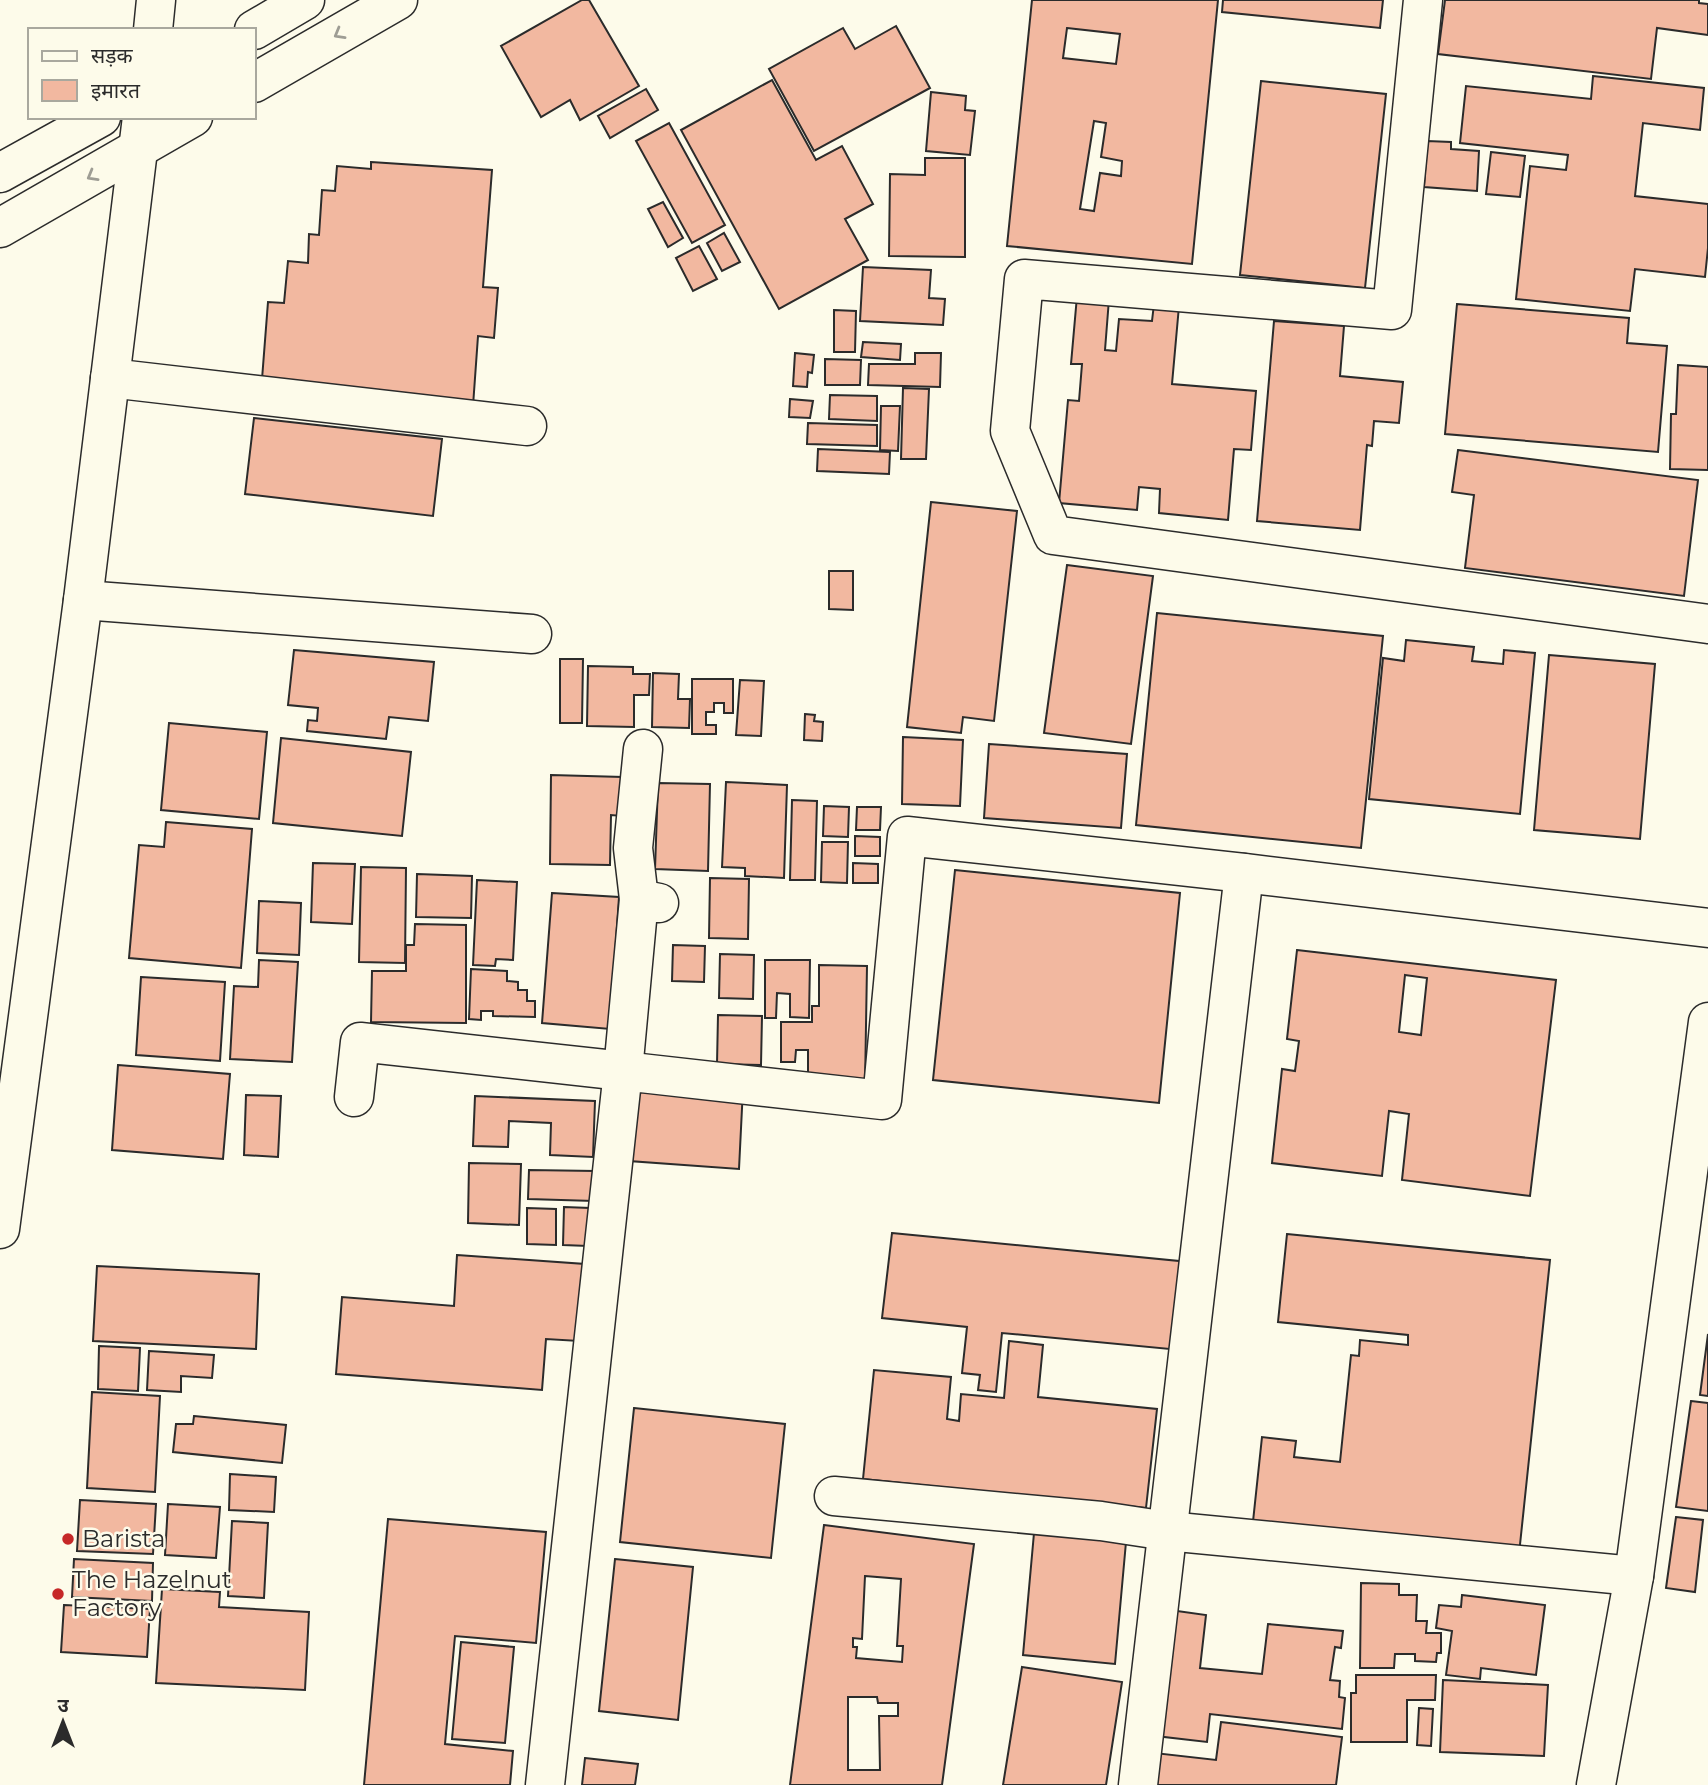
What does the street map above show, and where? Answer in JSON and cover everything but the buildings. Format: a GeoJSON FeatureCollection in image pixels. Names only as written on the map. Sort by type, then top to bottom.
{"type":"FeatureCollection","features":[{"type":"Feature","properties":{"kind":"street"},"geometry":{"type":"LineString","coordinates":[[153,28],[156,0]]}},
{"type":"Feature","properties":{"kind":"street"},"geometry":{"type":"LineString","coordinates":[[256,29],[305,0]]}},
{"type":"Feature","properties":{"kind":"street"},"geometry":{"type":"LineString","coordinates":[[256,82],[398,0]]}},
{"type":"Feature","properties":{"kind":"street"},"geometry":{"type":"LineString","coordinates":[[1423,0],[1392,310],[1024,279],[1010,431],[1053,535],[1708,624]]}},
{"type":"Feature","properties":{"kind":"street"},"geometry":{"type":"LineString","coordinates":[[0,173],[97,119]]}},
{"type":"Feature","properties":{"kind":"street"},"geometry":{"type":"LineString","coordinates":[[0,228],[140,133],[186,119]]}},
{"type":"Feature","properties":{"kind":"street"},"geometry":{"type":"LineString","coordinates":[[0,1229],[83,600],[140,133]]}},
{"type":"Feature","properties":{"kind":"street"},"geometry":{"type":"LineString","coordinates":[[110,378],[527,426]]}},
{"type":"Feature","properties":{"kind":"street"},"geometry":{"type":"LineString","coordinates":[[83,600],[532,634]]}},
{"type":"Feature","properties":{"kind":"street"},"geometry":{"type":"LineString","coordinates":[[545,1785],[623,1071],[649,901],[633,848],[643,749]]}},
{"type":"Feature","properties":{"kind":"street"},"geometry":{"type":"LineString","coordinates":[[354,1097],[360,1042],[883,1100],[906,836],[1708,928]]}},
{"type":"Feature","properties":{"kind":"street"},"geometry":{"type":"LineString","coordinates":[[1138,1785],[1244,873]]}},
{"type":"Feature","properties":{"kind":"street"},"geometry":{"type":"LineString","coordinates":[[1596,1785],[1634,1576],[1708,1022]]}},
{"type":"Feature","properties":{"kind":"street"},"geometry":{"type":"LineString","coordinates":[[834,1496],[1634,1576]]}},
{"type":"Feature","properties":{"kind":"place","name":"Barista"},"geometry":{"type":"Point","coordinates":[68,1539]}},
{"type":"Feature","properties":{"kind":"place","name":"The Hazelnut Factory"},"geometry":{"type":"Point","coordinates":[58,1594]}}]}
